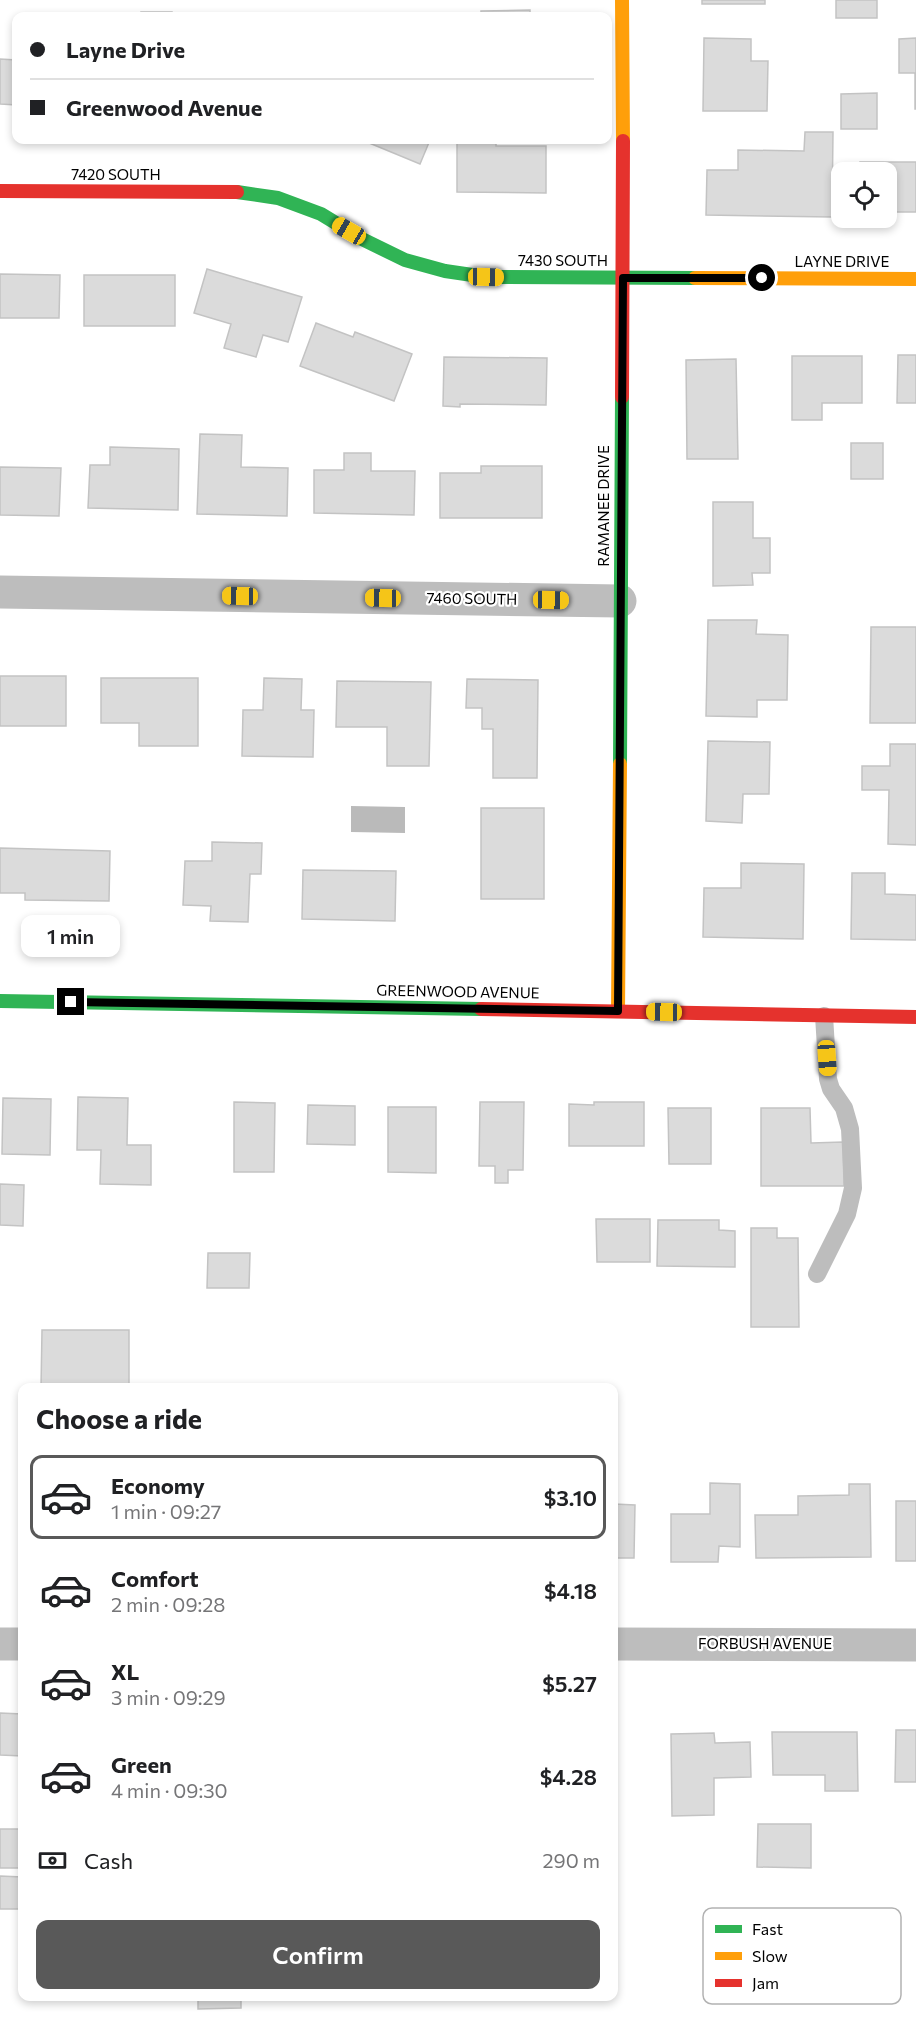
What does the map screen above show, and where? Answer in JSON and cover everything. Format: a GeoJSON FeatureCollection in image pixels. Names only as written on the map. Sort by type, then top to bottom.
{"type":"FeatureCollection","features":[{"type":"Feature","properties":{"kind":"street","name":"RAMANEE DRIVE"},"geometry":{"type":"LineString","coordinates":[[618,1011],[623,278],[622,0]]}},
{"type":"Feature","properties":{"kind":"street","name":"7420 SOUTH"},"geometry":{"type":"LineString","coordinates":[[0,191],[231,191]]}},
{"type":"Feature","properties":{"kind":"street","name":"7430 SOUTH"},"geometry":{"type":"LineString","coordinates":[[231,191],[278,198],[321,214],[362,239],[405,260],[445,271],[486,277],[623,278]]}},
{"type":"Feature","properties":{"kind":"street","name":"LAYNE DRIVE"},"geometry":{"type":"LineString","coordinates":[[623,278],[916,279]]}},
{"type":"Feature","properties":{"kind":"street","name":"7460 SOUTH"},"geometry":{"type":"LineString","coordinates":[[0,592],[620,601]]}},
{"type":"Feature","properties":{"kind":"street","name":"GREENWOOD AVENUE"},"geometry":{"type":"LineString","coordinates":[[0,1001],[916,1017]]}},
{"type":"Feature","properties":{"kind":"street"},"geometry":{"type":"LineString","coordinates":[[0,1644],[18,1644]]}},
{"type":"Feature","properties":{"kind":"street","name":"FORBUSH AVENUE"},"geometry":{"type":"LineString","coordinates":[[618,1644],[916,1645]]}},
{"type":"Feature","properties":{"kind":"lane"},"geometry":{"type":"LineString","coordinates":[[817,1274],[847,1214],[853,1188],[850,1129],[844,1108],[831,1089],[828,1079],[824,1016]]}},
{"type":"Feature","properties":{"kind":"shaded area"},"geometry":{"type":"Polygon","coordinates":[[[351,806],[405,807],[405,833],[351,832],[351,806]]]}},
{"type":"Feature","properties":{"kind":"building"},"geometry":{"type":"Polygon","coordinates":[[[702,0],[765,0],[765,4],[702,4],[702,0]]]}},
{"type":"Feature","properties":{"kind":"building"},"geometry":{"type":"Polygon","coordinates":[[[836,0],[877,0],[877,18],[836,18],[836,0]]]}},
{"type":"Feature","properties":{"kind":"building"},"geometry":{"type":"Polygon","coordinates":[[[530,10],[530,12],[481,12],[530,10]]]}},
{"type":"Feature","properties":{"kind":"building"},"geometry":{"type":"Polygon","coordinates":[[[704,38],[751,39],[751,61],[768,61],[767,111],[703,111],[704,38]]]}},
{"type":"Feature","properties":{"kind":"building"},"geometry":{"type":"Polygon","coordinates":[[[916,38],[915,109],[915,73],[899,73],[899,39],[916,38]]]}},
{"type":"Feature","properties":{"kind":"building"},"geometry":{"type":"Polygon","coordinates":[[[0,59],[12,60],[12,105],[0,104],[0,59]]]}},
{"type":"Feature","properties":{"kind":"building"},"geometry":{"type":"Polygon","coordinates":[[[877,93],[877,129],[841,129],[841,94],[877,93]]]}},
{"type":"Feature","properties":{"kind":"building"},"geometry":{"type":"Polygon","coordinates":[[[805,132],[833,132],[831,217],[706,215],[707,170],[738,170],[738,150],[804,151],[805,132]]]}},
{"type":"Feature","properties":{"kind":"building"},"geometry":{"type":"Polygon","coordinates":[[[372,144],[428,144],[420,164],[372,144]]]}},
{"type":"Feature","properties":{"kind":"building"},"geometry":{"type":"Polygon","coordinates":[[[457,144],[546,146],[546,193],[457,192],[457,144]]]}},
{"type":"Feature","properties":{"kind":"building"},"geometry":{"type":"Polygon","coordinates":[[[897,162],[916,162],[916,212],[897,212],[897,162]]]}},
{"type":"Feature","properties":{"kind":"building"},"geometry":{"type":"Polygon","coordinates":[[[207,269],[302,297],[288,342],[263,335],[256,357],[224,348],[231,324],[194,313],[207,269]]]}},
{"type":"Feature","properties":{"kind":"building"},"geometry":{"type":"Polygon","coordinates":[[[0,274],[60,275],[59,318],[0,318],[0,274]]]}},
{"type":"Feature","properties":{"kind":"building"},"geometry":{"type":"Polygon","coordinates":[[[84,275],[175,275],[175,326],[84,326],[84,275]]]}},
{"type":"Feature","properties":{"kind":"building"},"geometry":{"type":"Polygon","coordinates":[[[316,323],[353,337],[355,332],[412,354],[394,401],[300,366],[316,323]]]}},
{"type":"Feature","properties":{"kind":"building"},"geometry":{"type":"Polygon","coordinates":[[[898,355],[916,355],[916,403],[897,403],[898,355]]]}},
{"type":"Feature","properties":{"kind":"building"},"geometry":{"type":"Polygon","coordinates":[[[792,356],[862,356],[862,403],[822,403],[822,420],[792,420],[792,356]]]}},
{"type":"Feature","properties":{"kind":"building"},"geometry":{"type":"Polygon","coordinates":[[[444,357],[547,358],[546,405],[460,404],[460,407],[443,406],[444,357]]]}},
{"type":"Feature","properties":{"kind":"building"},"geometry":{"type":"Polygon","coordinates":[[[736,359],[738,459],[687,459],[686,360],[736,359]]]}},
{"type":"Feature","properties":{"kind":"building"},"geometry":{"type":"Polygon","coordinates":[[[200,434],[242,435],[241,467],[288,468],[287,516],[197,514],[200,434]]]}},
{"type":"Feature","properties":{"kind":"building"},"geometry":{"type":"Polygon","coordinates":[[[851,443],[883,443],[883,479],[851,479],[851,443]]]}},
{"type":"Feature","properties":{"kind":"building"},"geometry":{"type":"Polygon","coordinates":[[[110,447],[179,449],[178,510],[88,508],[90,465],[110,465],[110,447]]]}},
{"type":"Feature","properties":{"kind":"building"},"geometry":{"type":"Polygon","coordinates":[[[344,453],[371,453],[371,471],[415,471],[414,515],[314,513],[314,470],[344,470],[344,453]]]}},
{"type":"Feature","properties":{"kind":"building"},"geometry":{"type":"Polygon","coordinates":[[[481,466],[542,466],[542,518],[440,518],[440,473],[481,473],[481,466]]]}},
{"type":"Feature","properties":{"kind":"building"},"geometry":{"type":"Polygon","coordinates":[[[0,467],[61,468],[59,516],[0,515],[0,467]]]}},
{"type":"Feature","properties":{"kind":"building"},"geometry":{"type":"Polygon","coordinates":[[[713,502],[753,502],[753,538],[770,538],[770,573],[752,573],[753,585],[713,586],[713,502]]]}},
{"type":"Feature","properties":{"kind":"building"},"geometry":{"type":"Polygon","coordinates":[[[708,620],[757,620],[756,634],[788,635],[787,700],[757,700],[757,717],[706,716],[708,620]]]}},
{"type":"Feature","properties":{"kind":"building"},"geometry":{"type":"Polygon","coordinates":[[[871,627],[916,627],[916,723],[870,723],[871,627]]]}},
{"type":"Feature","properties":{"kind":"building"},"geometry":{"type":"Polygon","coordinates":[[[0,676],[66,676],[66,726],[0,726],[0,676]]]}},
{"type":"Feature","properties":{"kind":"building"},"geometry":{"type":"Polygon","coordinates":[[[101,678],[198,678],[198,746],[139,746],[139,723],[101,723],[101,678]]]}},
{"type":"Feature","properties":{"kind":"building"},"geometry":{"type":"Polygon","coordinates":[[[264,678],[302,679],[301,710],[314,710],[313,757],[242,756],[243,710],[263,710],[264,678]]]}},
{"type":"Feature","properties":{"kind":"building"},"geometry":{"type":"Polygon","coordinates":[[[467,679],[538,680],[537,778],[493,778],[493,729],[482,729],[482,708],[466,708],[467,679]]]}},
{"type":"Feature","properties":{"kind":"building"},"geometry":{"type":"Polygon","coordinates":[[[337,681],[431,682],[429,766],[387,766],[387,727],[336,727],[337,681]]]}},
{"type":"Feature","properties":{"kind":"building"},"geometry":{"type":"Polygon","coordinates":[[[708,741],[770,742],[769,794],[743,794],[742,823],[706,821],[708,741]]]}},
{"type":"Feature","properties":{"kind":"building"},"geometry":{"type":"Polygon","coordinates":[[[890,744],[916,744],[916,845],[888,844],[889,790],[862,790],[862,766],[890,766],[890,744]]]}},
{"type":"Feature","properties":{"kind":"building"},"geometry":{"type":"Polygon","coordinates":[[[481,808],[544,808],[544,899],[481,899],[481,808]]]}},
{"type":"Feature","properties":{"kind":"building"},"geometry":{"type":"Polygon","coordinates":[[[212,842],[262,843],[261,874],[250,874],[248,922],[210,921],[211,906],[183,905],[185,861],[212,861],[212,842]]]}},
{"type":"Feature","properties":{"kind":"building"},"geometry":{"type":"Polygon","coordinates":[[[0,848],[110,851],[109,901],[25,900],[25,893],[0,893],[0,848]]]}},
{"type":"Feature","properties":{"kind":"building"},"geometry":{"type":"Polygon","coordinates":[[[741,863],[804,864],[803,939],[703,937],[704,888],[741,888],[741,863]]]}},
{"type":"Feature","properties":{"kind":"building"},"geometry":{"type":"Polygon","coordinates":[[[303,870],[396,871],[395,921],[302,919],[303,870]]]}},
{"type":"Feature","properties":{"kind":"building"},"geometry":{"type":"Polygon","coordinates":[[[852,873],[885,873],[885,894],[916,895],[916,940],[851,939],[852,873]]]}},
{"type":"Feature","properties":{"kind":"building"},"geometry":{"type":"Polygon","coordinates":[[[78,1097],[128,1098],[127,1145],[151,1145],[151,1185],[100,1184],[101,1150],[77,1150],[78,1097]]]}},
{"type":"Feature","properties":{"kind":"building"},"geometry":{"type":"Polygon","coordinates":[[[3,1098],[51,1099],[50,1155],[2,1154],[3,1098]]]}},
{"type":"Feature","properties":{"kind":"building"},"geometry":{"type":"Polygon","coordinates":[[[234,1102],[275,1103],[274,1172],[234,1172],[234,1102]]]}},
{"type":"Feature","properties":{"kind":"building"},"geometry":{"type":"Polygon","coordinates":[[[480,1102],[524,1102],[523,1170],[508,1170],[508,1183],[495,1183],[495,1166],[479,1166],[480,1102]]]}},
{"type":"Feature","properties":{"kind":"building"},"geometry":{"type":"Polygon","coordinates":[[[594,1102],[644,1102],[644,1146],[569,1146],[569,1104],[594,1105],[594,1102]]]}},
{"type":"Feature","properties":{"kind":"building"},"geometry":{"type":"Polygon","coordinates":[[[308,1105],[355,1106],[355,1145],[307,1144],[308,1105]]]}},
{"type":"Feature","properties":{"kind":"building"},"geometry":{"type":"Polygon","coordinates":[[[388,1107],[436,1107],[436,1173],[388,1172],[388,1107]]]}},
{"type":"Feature","properties":{"kind":"building"},"geometry":{"type":"Polygon","coordinates":[[[668,1108],[711,1108],[711,1164],[669,1164],[668,1108]]]}},
{"type":"Feature","properties":{"kind":"building"},"geometry":{"type":"Polygon","coordinates":[[[761,1108],[810,1108],[811,1143],[843,1142],[844,1186],[761,1186],[761,1108]]]}},
{"type":"Feature","properties":{"kind":"building"},"geometry":{"type":"Polygon","coordinates":[[[0,1184],[24,1185],[23,1226],[0,1225],[0,1184]]]}},
{"type":"Feature","properties":{"kind":"building"},"geometry":{"type":"Polygon","coordinates":[[[596,1219],[650,1219],[650,1262],[597,1262],[596,1219]]]}},
{"type":"Feature","properties":{"kind":"building"},"geometry":{"type":"Polygon","coordinates":[[[658,1220],[719,1220],[719,1230],[735,1231],[735,1267],[657,1266],[658,1220]]]}},
{"type":"Feature","properties":{"kind":"building"},"geometry":{"type":"Polygon","coordinates":[[[751,1228],[777,1228],[777,1238],[798,1238],[799,1327],[751,1327],[751,1228]]]}},
{"type":"Feature","properties":{"kind":"building"},"geometry":{"type":"Polygon","coordinates":[[[208,1253],[250,1253],[249,1288],[207,1288],[208,1253]]]}},
{"type":"Feature","properties":{"kind":"building"},"geometry":{"type":"Polygon","coordinates":[[[42,1330],[129,1330],[129,1383],[41,1383],[42,1330]]]}},
{"type":"Feature","properties":{"kind":"building"},"geometry":{"type":"Polygon","coordinates":[[[710,1483],[740,1484],[740,1547],[719,1546],[718,1562],[671,1562],[671,1514],[710,1514],[710,1483]]]}},
{"type":"Feature","properties":{"kind":"building"},"geometry":{"type":"Polygon","coordinates":[[[849,1484],[870,1484],[871,1557],[756,1558],[755,1515],[798,1515],[798,1496],[849,1495],[849,1484]]]}},
{"type":"Feature","properties":{"kind":"building"},"geometry":{"type":"Polygon","coordinates":[[[896,1501],[916,1501],[916,1561],[896,1561],[896,1501]]]}},
{"type":"Feature","properties":{"kind":"building"},"geometry":{"type":"Polygon","coordinates":[[[618,1504],[635,1505],[634,1558],[618,1558],[618,1504]]]}},
{"type":"Feature","properties":{"kind":"building"},"geometry":{"type":"Polygon","coordinates":[[[0,1713],[18,1714],[18,1756],[0,1755],[0,1713]]]}},
{"type":"Feature","properties":{"kind":"building"},"geometry":{"type":"Polygon","coordinates":[[[896,1730],[916,1730],[916,1782],[895,1782],[896,1730]]]}},
{"type":"Feature","properties":{"kind":"building"},"geometry":{"type":"Polygon","coordinates":[[[772,1732],[857,1732],[858,1791],[825,1791],[825,1775],[773,1775],[772,1732]]]}},
{"type":"Feature","properties":{"kind":"building"},"geometry":{"type":"Polygon","coordinates":[[[714,1733],[715,1743],[750,1742],[751,1777],[714,1778],[714,1815],[672,1816],[671,1734],[714,1733]]]}},
{"type":"Feature","properties":{"kind":"building"},"geometry":{"type":"Polygon","coordinates":[[[758,1824],[811,1824],[811,1868],[757,1867],[758,1824]]]}},
{"type":"Feature","properties":{"kind":"building"},"geometry":{"type":"Polygon","coordinates":[[[0,1829],[18,1829],[18,1868],[0,1868],[0,1829]]]}},
{"type":"Feature","properties":{"kind":"building"},"geometry":{"type":"Polygon","coordinates":[[[0,1876],[18,1877],[18,1909],[0,1909],[0,1876]]]}},
{"type":"Feature","properties":{"kind":"building"},"geometry":{"type":"Polygon","coordinates":[[[198,2001],[241,2001],[241,2008],[198,2009],[198,2001]]]}},
{"type":"Feature","properties":{"kind":"traffic: fast"},"geometry":{"type":"LineString","coordinates":[[237,192],[278,198],[321,214],[362,239],[405,260],[445,271],[486,277],[695,278]]}},
{"type":"Feature","properties":{"kind":"traffic: fast"},"geometry":{"type":"LineString","coordinates":[[620,764],[622,397]]}},
{"type":"Feature","properties":{"kind":"traffic: fast"},"geometry":{"type":"LineString","coordinates":[[0,1001],[481,1009]]}},
{"type":"Feature","properties":{"kind":"traffic: slow"},"geometry":{"type":"LineString","coordinates":[[622,0],[623,141]]}},
{"type":"Feature","properties":{"kind":"traffic: slow"},"geometry":{"type":"LineString","coordinates":[[695,278],[916,279]]}},
{"type":"Feature","properties":{"kind":"traffic: slow"},"geometry":{"type":"LineString","coordinates":[[618,1011],[620,764]]}},
{"type":"Feature","properties":{"kind":"traffic: jam"},"geometry":{"type":"LineString","coordinates":[[622,397],[623,141]]}},
{"type":"Feature","properties":{"kind":"traffic: jam"},"geometry":{"type":"LineString","coordinates":[[0,191],[237,192]]}},
{"type":"Feature","properties":{"kind":"traffic: jam"},"geometry":{"type":"LineString","coordinates":[[481,1009],[916,1017]]}},
{"type":"Feature","properties":{"kind":"route"},"geometry":{"type":"LineString","coordinates":[[71,1002],[618,1011],[620,429],[623,278],[762,278]]}}]}
